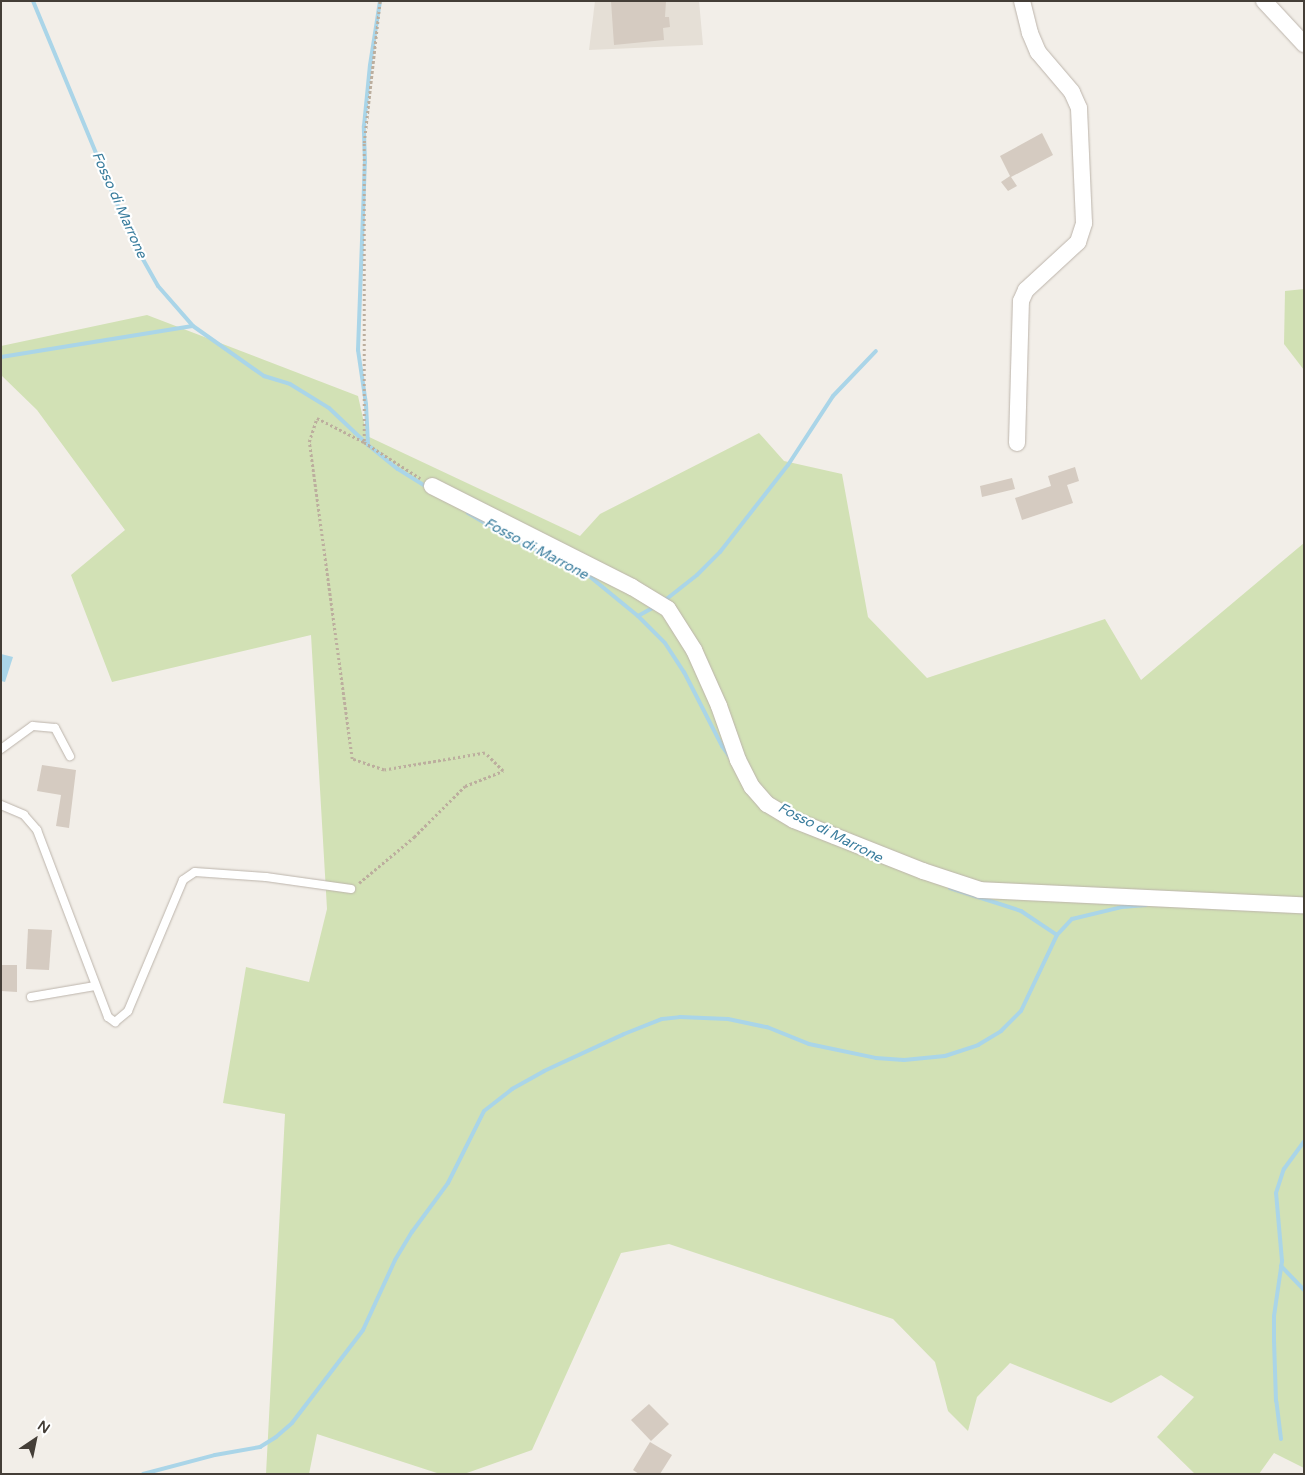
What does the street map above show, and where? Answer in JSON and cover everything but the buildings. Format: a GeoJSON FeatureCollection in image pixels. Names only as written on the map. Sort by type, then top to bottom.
{"type":"FeatureCollection","features":[{"type":"Feature","properties":{"kind":"street"},"geometry":{"type":"LineString","coordinates":[[1016,443],[1021,301],[1026,290],[1078,242],[1084,223],[1079,108],[1072,92],[1038,52],[1030,32],[1022,1]]}},
{"type":"Feature","properties":{"kind":"street"},"geometry":{"type":"LineString","coordinates":[[1264,1],[1304,44]]}},
{"type":"Feature","properties":{"kind":"street"},"geometry":{"type":"LineString","coordinates":[[432,486],[632,587],[668,609],[694,650],[719,706],[738,760],[752,787],[767,804],[794,820],[923,871],[980,890],[1304,906]]}},
{"type":"Feature","properties":{"kind":"lane"},"geometry":{"type":"LineString","coordinates":[[1,750],[33,726],[55,728],[70,756]]}},
{"type":"Feature","properties":{"kind":"lane"},"geometry":{"type":"LineString","coordinates":[[1,805],[24,815],[37,830],[108,1017],[115,1022],[128,1011],[183,880],[194,872],[266,877],[352,889]]}},
{"type":"Feature","properties":{"kind":"lane"},"geometry":{"type":"LineString","coordinates":[[31,998],[96,986]]}},
{"type":"Feature","properties":{"kind":"path"},"geometry":{"type":"LineString","coordinates":[[364,442],[364,143],[380,1]]}},
{"type":"Feature","properties":{"kind":"path"},"geometry":{"type":"LineString","coordinates":[[352,889],[414,837],[466,786],[503,771],[485,753],[384,770],[352,759],[310,442],[317,418],[364,442],[432,486]]}},
{"type":"Feature","properties":{"kind":"shaded area"},"geometry":{"type":"Polygon","coordinates":[[[595,1],[699,1],[703,45],[589,50],[595,1]]]}},
{"type":"Feature","properties":{"kind":"green space"},"geometry":{"type":"Polygon","coordinates":[[[1304,289],[1304,370],[1284,344],[1285,291],[1304,289]]]}},
{"type":"Feature","properties":{"kind":"green space"},"geometry":{"type":"Polygon","coordinates":[[[147,315],[358,396],[367,436],[580,536],[600,514],[759,433],[784,461],[842,474],[868,617],[927,678],[1105,619],[1141,680],[1304,543],[1304,1468],[1274,1453],[1259,1474],[1195,1474],[1157,1437],[1194,1397],[1161,1375],[1111,1403],[1010,1363],[977,1397],[968,1431],[948,1411],[935,1362],[893,1319],[669,1244],[621,1253],[532,1450],[464,1474],[440,1474],[317,1434],[309,1474],[266,1474],[285,1114],[223,1103],[246,967],[309,982],[327,909],[311,635],[112,682],[71,575],[125,530],[37,410],[1,375],[1,346],[147,315]]]}},
{"type":"Feature","properties":{"kind":"water"},"geometry":{"type":"Polygon","coordinates":[[[1,654],[13,657],[5,682],[1,681],[1,654]]]}},
{"type":"Feature","properties":{"kind":"waterway","name":"Fosso di Marrone"},"geometry":{"type":"LineString","coordinates":[[33,1],[131,238],[158,286],[193,326],[264,376],[290,384],[329,408],[368,445],[398,469],[428,488]]}},
{"type":"Feature","properties":{"kind":"waterway"},"geometry":{"type":"LineString","coordinates":[[368,445],[366,404],[358,350],[365,162],[364,126],[370,65],[380,1]]}},
{"type":"Feature","properties":{"kind":"waterway"},"geometry":{"type":"LineString","coordinates":[[1,357],[193,326]]}},
{"type":"Feature","properties":{"kind":"waterway"},"geometry":{"type":"LineString","coordinates":[[664,601],[697,575],[720,552],[788,465],[833,396],[876,351]]}},
{"type":"Feature","properties":{"kind":"waterway","name":"Fosso di Marrone"},"geometry":{"type":"LineString","coordinates":[[468,513],[514,540],[583,571],[638,616],[665,643],[684,672],[722,746],[730,757]]}},
{"type":"Feature","properties":{"kind":"waterway"},"geometry":{"type":"LineString","coordinates":[[638,616],[656,606]]}},
{"type":"Feature","properties":{"kind":"waterway","name":"Fosso di Marrone"},"geometry":{"type":"LineString","coordinates":[[950,888],[1021,911],[1057,935]]}},
{"type":"Feature","properties":{"kind":"waterway"},"geometry":{"type":"LineString","coordinates":[[143,1474],[215,1455],[260,1447],[276,1437],[292,1423],[363,1330],[395,1260],[412,1232],[448,1183],[484,1111],[512,1089],[544,1071],[624,1034],[662,1019],[680,1017],[728,1019],[767,1027],[809,1044],[876,1058],[904,1060],[945,1056],[978,1045],[1001,1031],[1021,1011],[1057,935],[1072,919],[1122,907],[1146,905]]}},
{"type":"Feature","properties":{"kind":"waterway"},"geometry":{"type":"LineString","coordinates":[[1281,1439],[1276,1401],[1274,1341],[1274,1316],[1282,1261],[1276,1193],[1284,1169],[1304,1141]]}},
{"type":"Feature","properties":{"kind":"waterway"},"geometry":{"type":"LineString","coordinates":[[1281,1266],[1304,1290]]}}]}
